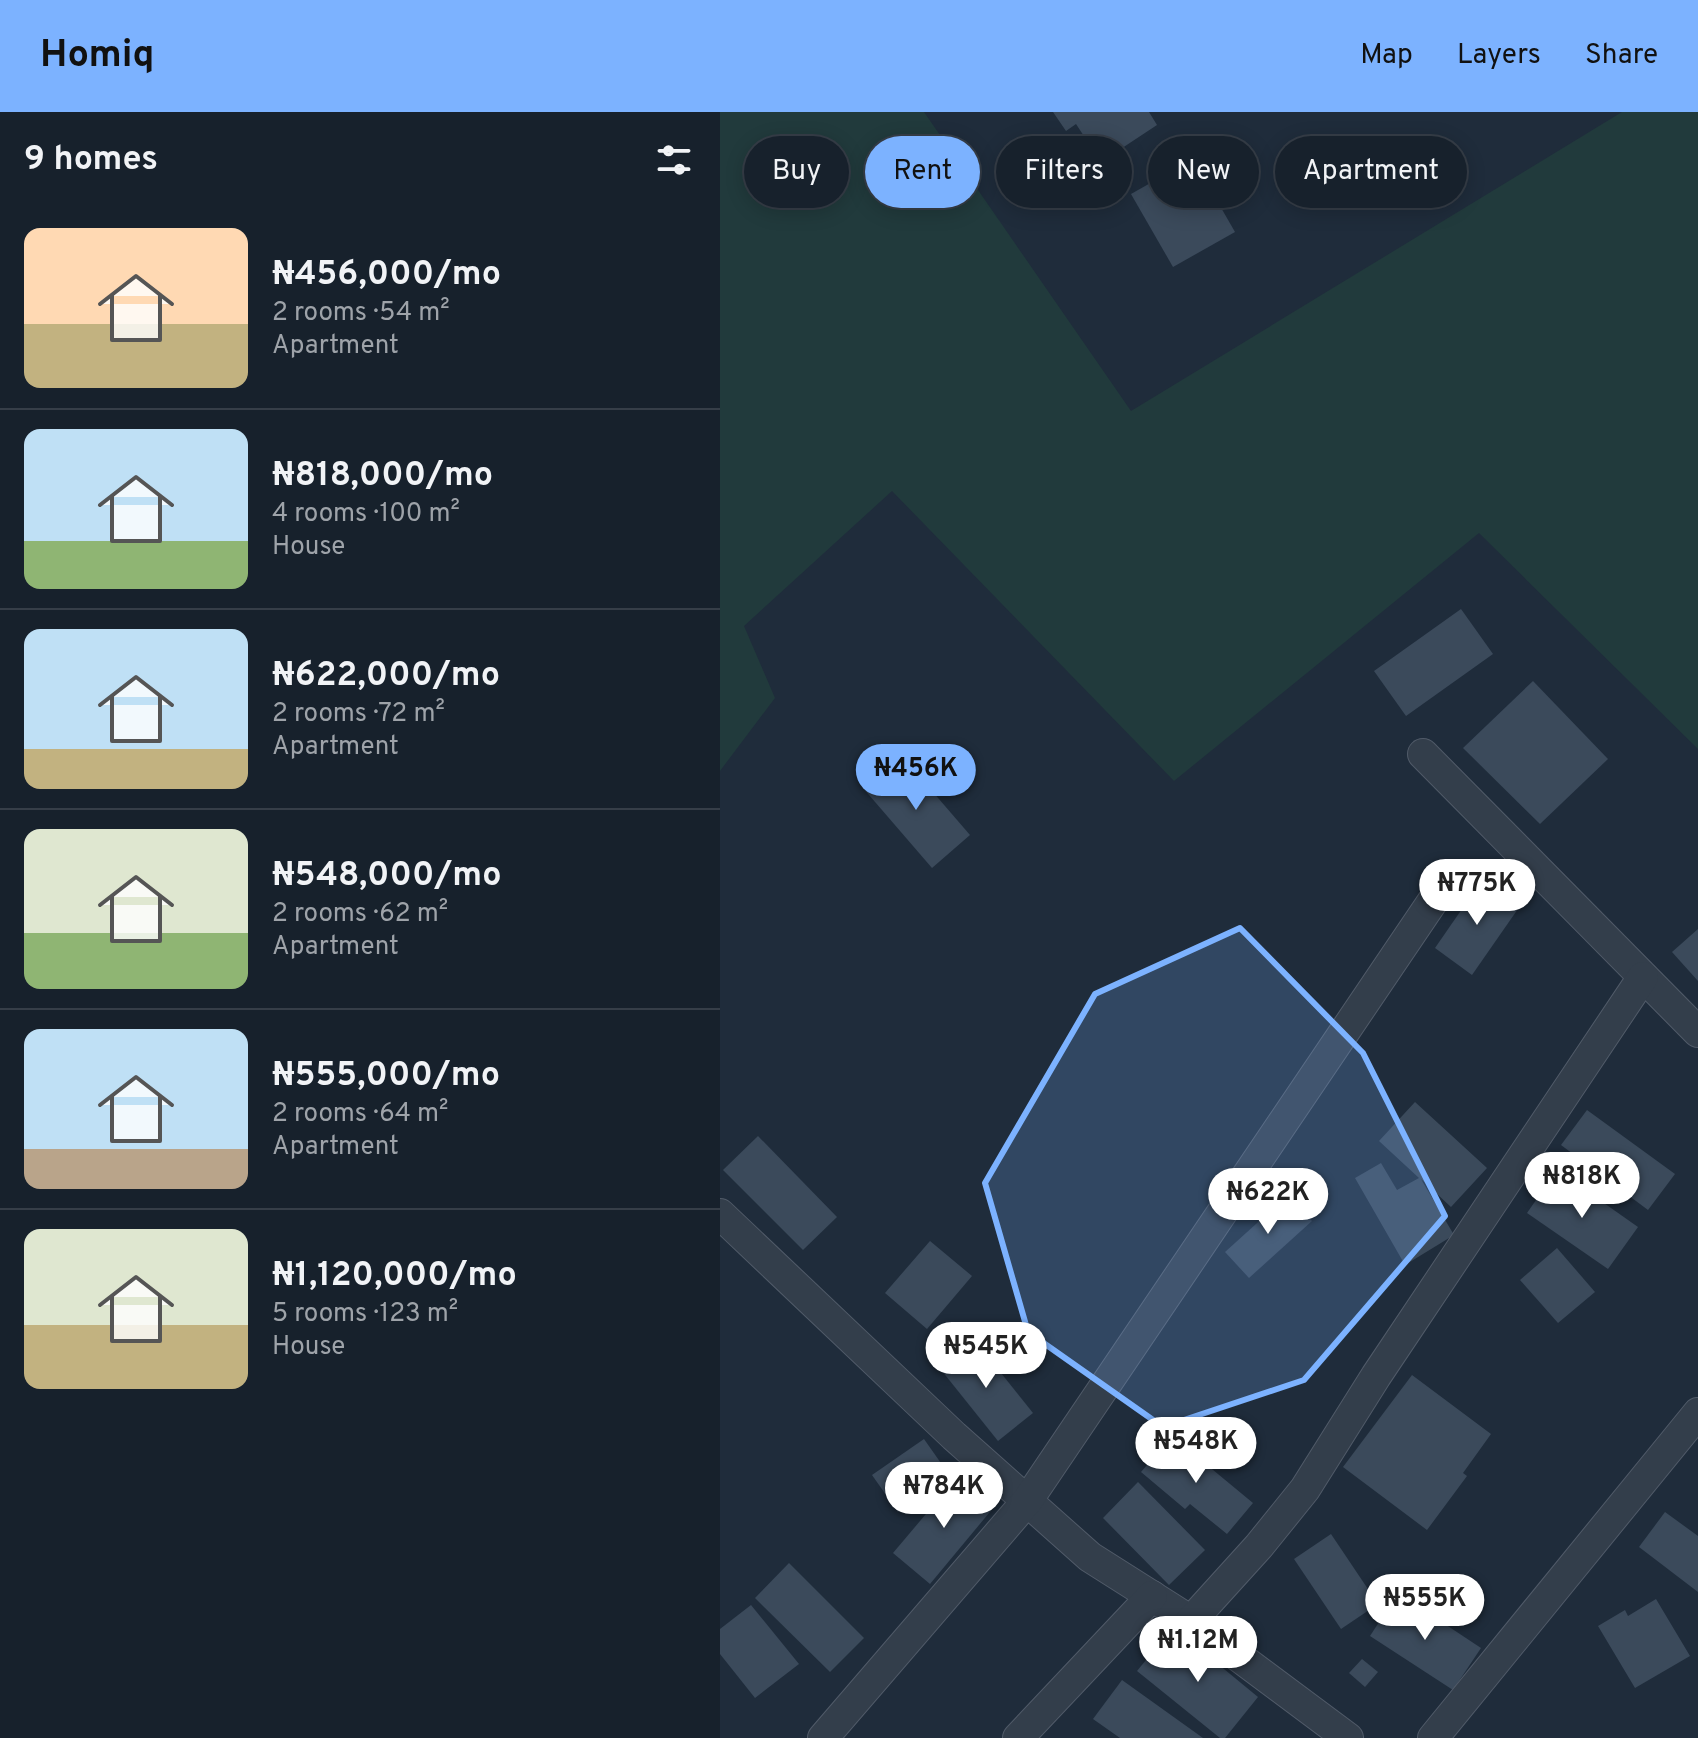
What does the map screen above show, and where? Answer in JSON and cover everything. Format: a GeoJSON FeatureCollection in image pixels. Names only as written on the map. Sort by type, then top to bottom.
{"type":"FeatureCollection","features":[{"type":"Feature","properties":{"kind":"street"},"geometry":{"type":"LineString","coordinates":[[1423,754],[1698,1032]]}},
{"type":"Feature","properties":{"kind":"street"},"geometry":{"type":"LineString","coordinates":[[823,1738],[1027,1501],[1443,886]]}},
{"type":"Feature","properties":{"kind":"street"},"geometry":{"type":"LineString","coordinates":[[1191,1621],[1259,1546],[1305,1489],[1376,1376],[1643,977]]}},
{"type":"Feature","properties":{"kind":"street"},"geometry":{"type":"LineString","coordinates":[[720,1214],[954,1436],[1090,1557],[1191,1621],[1348,1738]]}},
{"type":"Feature","properties":{"kind":"street"},"geometry":{"type":"LineString","coordinates":[[1433,1738],[1698,1413]]}},
{"type":"Feature","properties":{"kind":"street"},"geometry":{"type":"LineString","coordinates":[[1018,1738],[1152,1596]]}},
{"type":"Feature","properties":{"kind":"highlighted area"},"geometry":{"type":"Polygon","coordinates":[[[1240,928],[1363,1053],[1445,1216],[1304,1380],[1163,1427],[1028,1332],[985,1183],[1095,994],[1240,928]]]}},
{"type":"Feature","properties":{"kind":"green space"},"geometry":{"type":"Polygon","coordinates":[[[720,112],[924,112],[941,136],[865,136],[865,208],[980,208],[980,193],[1131,411],[1622,112],[1698,112],[1698,749],[1479,533],[1174,781],[892,491],[744,626],[775,698],[720,771],[720,112]]]}},
{"type":"Feature","properties":{"kind":"building"},"geometry":{"type":"Polygon","coordinates":[[[1053,112],[1149,112],[1157,125],[1132,142],[1132,136],[1084,136],[1076,124],[1066,131],[1053,112]]]}},
{"type":"Feature","properties":{"kind":"building"},"geometry":{"type":"Polygon","coordinates":[[[1148,184],[1148,208],[1221,208],[1235,232],[1173,267],[1132,193],[1148,184]]]}},
{"type":"Feature","properties":{"kind":"building"},"geometry":{"type":"Polygon","coordinates":[[[1461,609],[1493,654],[1406,716],[1374,671],[1461,609]]]}},
{"type":"Feature","properties":{"kind":"building"},"geometry":{"type":"Polygon","coordinates":[[[1533,681],[1608,759],[1540,824],[1463,748],[1533,681]]]}},
{"type":"Feature","properties":{"kind":"building"},"geometry":{"type":"Polygon","coordinates":[[[901,755],[970,835],[932,868],[863,788],[901,755]]]}},
{"type":"Feature","properties":{"kind":"building"},"geometry":{"type":"Polygon","coordinates":[[[1482,880],[1520,906],[1472,975],[1435,948],[1482,880]]]}},
{"type":"Feature","properties":{"kind":"building"},"geometry":{"type":"Polygon","coordinates":[[[1698,929],[1698,981],[1672,952],[1698,929]]]}},
{"type":"Feature","properties":{"kind":"building"},"geometry":{"type":"Polygon","coordinates":[[[1415,1102],[1487,1168],[1451,1207],[1421,1179],[1454,1235],[1405,1265],[1355,1178],[1381,1163],[1397,1190],[1419,1178],[1379,1141],[1415,1102]]]}},
{"type":"Feature","properties":{"kind":"building"},"geometry":{"type":"Polygon","coordinates":[[[1587,1110],[1675,1174],[1648,1210],[1561,1145],[1587,1110]]]}},
{"type":"Feature","properties":{"kind":"building"},"geometry":{"type":"Polygon","coordinates":[[[758,1136],[837,1217],[803,1250],[723,1170],[758,1136]]]}},
{"type":"Feature","properties":{"kind":"building"},"geometry":{"type":"Polygon","coordinates":[[[1557,1170],[1638,1227],[1608,1269],[1527,1213],[1557,1170]]]}},
{"type":"Feature","properties":{"kind":"building"},"geometry":{"type":"Polygon","coordinates":[[[1288,1195],[1312,1221],[1249,1278],[1225,1252],[1288,1195]]]}},
{"type":"Feature","properties":{"kind":"building"},"geometry":{"type":"Polygon","coordinates":[[[930,1241],[972,1276],[927,1329],[885,1293],[930,1241]]]}},
{"type":"Feature","properties":{"kind":"building"},"geometry":{"type":"Polygon","coordinates":[[[1557,1248],[1595,1292],[1558,1323],[1520,1280],[1557,1248]]]}},
{"type":"Feature","properties":{"kind":"building"},"geometry":{"type":"Polygon","coordinates":[[[973,1338],[1033,1413],[998,1441],[938,1366],[973,1338]]]}},
{"type":"Feature","properties":{"kind":"building"},"geometry":{"type":"Polygon","coordinates":[[[1412,1375],[1491,1434],[1463,1473],[1467,1476],[1427,1530],[1343,1467],[1412,1375]]]}},
{"type":"Feature","properties":{"kind":"building"},"geometry":{"type":"Polygon","coordinates":[[[1172,1436],[1253,1503],[1227,1534],[1190,1504],[1185,1509],[1141,1472],[1172,1436]]]}},
{"type":"Feature","properties":{"kind":"building"},"geometry":{"type":"Polygon","coordinates":[[[924,1439],[950,1476],[898,1512],[872,1475],[924,1439]]]}},
{"type":"Feature","properties":{"kind":"building"},"geometry":{"type":"Polygon","coordinates":[[[958,1476],[994,1507],[930,1584],[893,1553],[958,1476]]]}},
{"type":"Feature","properties":{"kind":"building"},"geometry":{"type":"Polygon","coordinates":[[[1138,1482],[1205,1550],[1169,1585],[1103,1518],[1138,1482]]]}},
{"type":"Feature","properties":{"kind":"building"},"geometry":{"type":"Polygon","coordinates":[[[1665,1512],[1698,1536],[1698,1592],[1639,1547],[1665,1512]]]}},
{"type":"Feature","properties":{"kind":"building"},"geometry":{"type":"Polygon","coordinates":[[[1331,1534],[1378,1604],[1341,1629],[1294,1559],[1331,1534]]]}},
{"type":"Feature","properties":{"kind":"building"},"geometry":{"type":"Polygon","coordinates":[[[789,1563],[864,1638],[830,1672],[755,1598],[789,1563]]]}},
{"type":"Feature","properties":{"kind":"building"},"geometry":{"type":"Polygon","coordinates":[[[1398,1593],[1481,1648],[1453,1690],[1370,1636],[1398,1593]]]}},
{"type":"Feature","properties":{"kind":"building"},"geometry":{"type":"Polygon","coordinates":[[[1656,1599],[1690,1656],[1635,1688],[1598,1626],[1625,1610],[1628,1616],[1656,1599]]]}},
{"type":"Feature","properties":{"kind":"building"},"geometry":{"type":"Polygon","coordinates":[[[751,1605],[799,1664],[755,1698],[720,1654],[720,1629],[751,1605]]]}},
{"type":"Feature","properties":{"kind":"building"},"geometry":{"type":"Polygon","coordinates":[[[1173,1627],[1258,1697],[1225,1738],[1220,1738],[1137,1671],[1173,1627]]]}},
{"type":"Feature","properties":{"kind":"building"},"geometry":{"type":"Polygon","coordinates":[[[1362,1659],[1378,1672],[1365,1687],[1349,1673],[1362,1659]]]}},
{"type":"Feature","properties":{"kind":"building"},"geometry":{"type":"Polygon","coordinates":[[[1122,1680],[1203,1738],[1120,1738],[1093,1719],[1122,1680]]]}}]}
